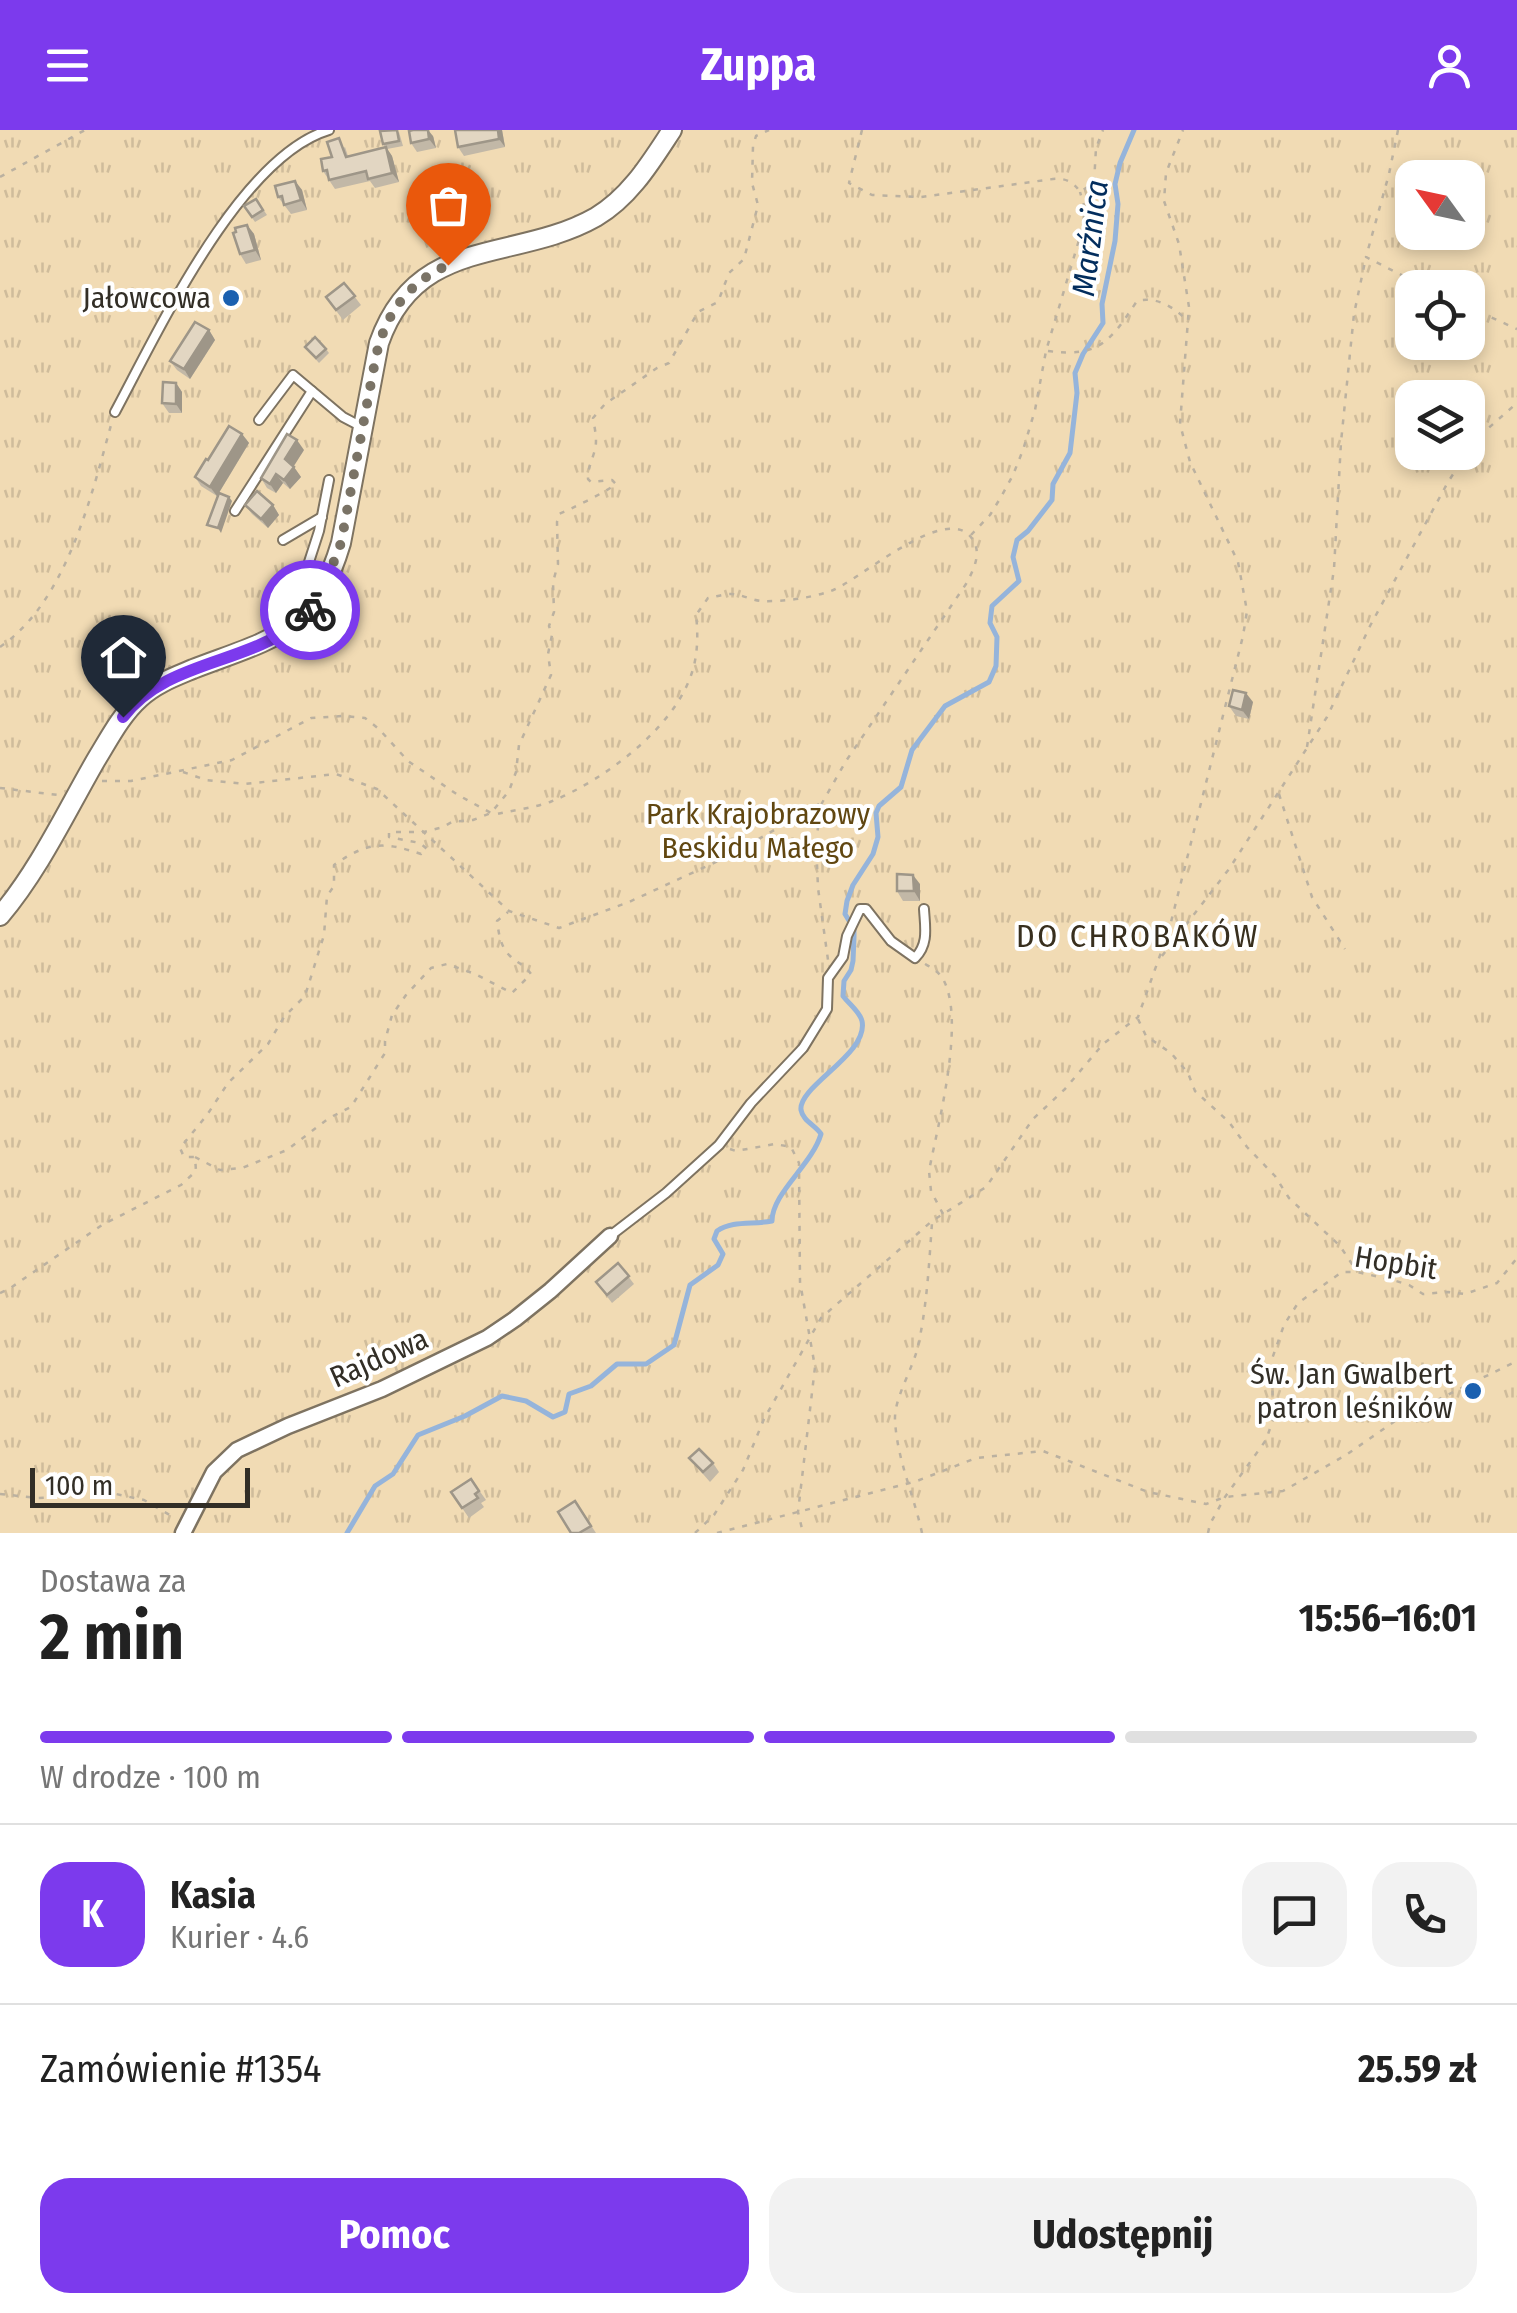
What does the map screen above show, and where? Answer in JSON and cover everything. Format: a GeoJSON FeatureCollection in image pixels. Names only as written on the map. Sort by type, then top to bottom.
{"type":"FeatureCollection","features":[{"type":"Feature","properties":{"kind":"street"},"geometry":{"type":"LineString","coordinates":[[0,916],[36,864],[123,717],[141,696],[176,676],[292,627],[308,613],[323,590],[341,543],[379,343],[405,294],[423,278],[448,265],[596,217],[629,190],[672,130]]}},
{"type":"Feature","properties":{"kind":"street","name":"Rajdowa"},"geometry":{"type":"LineString","coordinates":[[185,1529],[214,1472],[237,1450],[382,1389],[487,1338],[527,1310],[610,1236]]}},
{"type":"Feature","properties":{"kind":"lane"},"geometry":{"type":"LineString","coordinates":[[115,412],[184,285],[241,200],[286,152],[329,130]]}},
{"type":"Feature","properties":{"kind":"lane"},"geometry":{"type":"LineString","coordinates":[[259,420],[293,375],[352,424],[364,428]]}},
{"type":"Feature","properties":{"kind":"lane"},"geometry":{"type":"LineString","coordinates":[[235,511],[312,391]]}},
{"type":"Feature","properties":{"kind":"lane"},"geometry":{"type":"LineString","coordinates":[[272,638],[308,565],[329,480]]}},
{"type":"Feature","properties":{"kind":"lane"},"geometry":{"type":"LineString","coordinates":[[283,540],[322,517]]}},
{"type":"Feature","properties":{"kind":"lane"},"geometry":{"type":"LineString","coordinates":[[610,1236],[719,1145],[803,1048],[826,1009],[828,978],[843,957],[846,936],[860,909],[866,909],[891,941],[915,958],[926,940],[924,909]]}},
{"type":"Feature","properties":{"kind":"path"},"geometry":{"type":"LineString","coordinates":[[0,177],[85,130]]}},
{"type":"Feature","properties":{"kind":"path"},"geometry":{"type":"LineString","coordinates":[[509,911],[496,921],[500,941],[510,957],[531,974],[512,993],[447,964],[431,968],[392,1015],[384,1041],[385,1053],[350,1107],[287,1150],[242,1168],[220,1170],[195,1156],[184,1157],[180,1148],[228,1084],[268,1044],[284,1017],[305,996],[324,935],[334,865],[358,849],[393,846],[422,854],[427,849],[420,843],[389,837],[389,832],[424,832],[452,822],[473,820],[490,813],[509,791],[519,745],[552,674],[548,654],[558,564],[556,522],[559,514],[616,484],[612,480],[588,479],[588,466],[595,452],[593,418],[605,404],[669,362],[698,312],[718,302],[729,273],[744,259],[758,205],[752,183],[753,146],[756,136],[769,130]]}},
{"type":"Feature","properties":{"kind":"path"},"geometry":{"type":"LineString","coordinates":[[862,130],[849,183],[872,196],[921,197],[1064,178],[1075,184],[1085,209],[1014,475],[990,515],[970,536]]}},
{"type":"Feature","properties":{"kind":"path"},"geometry":{"type":"LineString","coordinates":[[1080,192],[1094,183],[1096,148],[1102,130]]}},
{"type":"Feature","properties":{"kind":"path"},"geometry":{"type":"LineString","coordinates":[[696,1533],[714,1515],[743,1470],[764,1419],[821,1318],[932,1221],[986,1186],[1033,1119],[1103,1044],[1138,1017],[1169,930],[1247,611],[1238,562],[1190,462],[1180,424],[1190,307],[1179,244],[1164,201],[1166,173],[1183,130]]}},
{"type":"Feature","properties":{"kind":"path"},"geometry":{"type":"LineString","coordinates":[[1307,748],[1334,569],[1342,424],[1354,314],[1398,130]]}},
{"type":"Feature","properties":{"kind":"path"},"geometry":{"type":"LineString","coordinates":[[1366,257],[1395,272]]}},
{"type":"Feature","properties":{"kind":"path"},"geometry":{"type":"LineString","coordinates":[[1046,351],[1065,353],[1100,347],[1110,340],[1136,300],[1150,298],[1180,313],[1188,323]]}},
{"type":"Feature","properties":{"kind":"path"},"geometry":{"type":"LineString","coordinates":[[1485,315],[1517,329]]}},
{"type":"Feature","properties":{"kind":"path"},"geometry":{"type":"LineString","coordinates":[[1158,961],[1229,869],[1327,718],[1370,626],[1448,482],[1476,440],[1517,403]]}},
{"type":"Feature","properties":{"kind":"path"},"geometry":{"type":"LineString","coordinates":[[0,647],[42,606],[73,546],[90,502],[115,412]]}},
{"type":"Feature","properties":{"kind":"path"},"geometry":{"type":"LineString","coordinates":[[0,788],[59,795],[82,785],[132,781],[232,760],[312,718],[344,716],[365,718],[408,761],[490,813],[549,802],[611,769],[675,709],[693,669],[696,615],[708,598],[732,594],[761,601],[833,591],[929,533],[948,527],[975,542],[975,566],[822,803],[816,840],[828,978]]}},
{"type":"Feature","properties":{"kind":"path"},"geometry":{"type":"LineString","coordinates":[[180,770],[206,780],[245,784],[336,774],[377,788],[509,911],[558,928],[629,902],[731,856],[822,803]]}},
{"type":"Feature","properties":{"kind":"path"},"geometry":{"type":"LineString","coordinates":[[1278,793],[1312,897],[1345,949]]}},
{"type":"Feature","properties":{"kind":"path"},"geometry":{"type":"LineString","coordinates":[[915,958],[944,980],[953,1025],[929,1171],[931,1191],[943,1214]]}},
{"type":"Feature","properties":{"kind":"path"},"geometry":{"type":"LineString","coordinates":[[1138,1017],[1146,1036],[1171,1053],[1188,1073],[1196,1092],[1229,1122],[1289,1198],[1340,1246],[1357,1272]]}},
{"type":"Feature","properties":{"kind":"path"},"geometry":{"type":"LineString","coordinates":[[719,1145],[736,1151],[775,1144],[791,1147],[799,1163],[800,1282],[815,1367],[798,1512],[802,1533]]}},
{"type":"Feature","properties":{"kind":"path"},"geometry":{"type":"LineString","coordinates":[[0,1292],[102,1224],[181,1185],[196,1171],[195,1156]]}},
{"type":"Feature","properties":{"kind":"path"},"geometry":{"type":"LineString","coordinates":[[922,1533],[899,1457],[894,1415],[918,1348],[932,1221]]}},
{"type":"Feature","properties":{"kind":"path","name":"Hopbit"},"geometry":{"type":"LineString","coordinates":[[1208,1533],[1225,1497],[1266,1440],[1274,1420],[1272,1358],[1284,1325],[1298,1303],[1342,1272],[1394,1280],[1423,1294],[1465,1294],[1497,1284],[1517,1258]]}},
{"type":"Feature","properties":{"kind":"path"},"geometry":{"type":"LineString","coordinates":[[718,1533],[908,1484],[976,1458],[1042,1451],[1148,1492],[1206,1504],[1225,1497],[1282,1491],[1346,1455],[1398,1419],[1517,1361]]}},
{"type":"Feature","properties":{"kind":"path"},"geometry":{"type":"LineString","coordinates":[[0,1494],[38,1498],[116,1494],[144,1500],[185,1529]]}},
{"type":"Feature","properties":{"kind":"green space","name":"Park Krajobrazowy Beskidu Małego"},"geometry":{"type":"Polygon","coordinates":[[[0,130],[1517,130],[1517,1533],[0,1533],[0,130]]]}},
{"type":"Feature","properties":{"kind":"building"},"geometry":{"type":"Polygon","coordinates":[[[397,130],[399,141],[383,144],[380,131],[397,130]]]}},
{"type":"Feature","properties":{"kind":"building"},"geometry":{"type":"Polygon","coordinates":[[[428,130],[429,139],[411,143],[409,131],[428,130]]]}},
{"type":"Feature","properties":{"kind":"building"},"geometry":{"type":"Polygon","coordinates":[[[455,130],[498,130],[499,139],[458,147],[455,130]]]}},
{"type":"Feature","properties":{"kind":"building"},"geometry":{"type":"Polygon","coordinates":[[[339,138],[346,157],[386,147],[392,173],[368,179],[366,171],[329,180],[321,159],[332,157],[327,142],[339,138]]]}},
{"type":"Feature","properties":{"kind":"building"},"geometry":{"type":"Polygon","coordinates":[[[295,181],[301,200],[284,205],[275,186],[295,181]]]}},
{"type":"Feature","properties":{"kind":"building"},"geometry":{"type":"Polygon","coordinates":[[[256,199],[263,210],[252,217],[244,206],[256,199]]]}},
{"type":"Feature","properties":{"kind":"building"},"geometry":{"type":"Polygon","coordinates":[[[247,225],[255,250],[240,254],[233,233],[235,228],[247,225]]]}},
{"type":"Feature","properties":{"kind":"building"},"geometry":{"type":"Polygon","coordinates":[[[344,283],[355,296],[336,310],[326,297],[344,283]]]}},
{"type":"Feature","properties":{"kind":"building"},"geometry":{"type":"Polygon","coordinates":[[[195,322],[209,330],[184,369],[170,361],[195,322]]]}},
{"type":"Feature","properties":{"kind":"building"},"geometry":{"type":"Polygon","coordinates":[[[315,337],[326,349],[316,358],[305,347],[315,337]]]}},
{"type":"Feature","properties":{"kind":"building"},"geometry":{"type":"Polygon","coordinates":[[[163,382],[176,383],[176,404],[162,403],[163,382]]]}},
{"type":"Feature","properties":{"kind":"building"},"geometry":{"type":"Polygon","coordinates":[[[229,426],[242,434],[210,487],[195,477],[229,426]]]}},
{"type":"Feature","properties":{"kind":"building"},"geometry":{"type":"Polygon","coordinates":[[[287,434],[297,440],[285,459],[294,467],[284,480],[276,474],[270,484],[261,478],[287,434]]]}},
{"type":"Feature","properties":{"kind":"building"},"geometry":{"type":"Polygon","coordinates":[[[257,491],[273,505],[261,519],[245,505],[257,491]]]}},
{"type":"Feature","properties":{"kind":"building"},"geometry":{"type":"Polygon","coordinates":[[[219,493],[229,497],[218,528],[207,525],[219,493]]]}},
{"type":"Feature","properties":{"kind":"building"},"geometry":{"type":"Polygon","coordinates":[[[1233,690],[1246,693],[1242,710],[1229,706],[1233,690]]]}},
{"type":"Feature","properties":{"kind":"building"},"geometry":{"type":"Polygon","coordinates":[[[897,874],[913,875],[914,891],[897,891],[897,874]]]}},
{"type":"Feature","properties":{"kind":"building"},"geometry":{"type":"Polygon","coordinates":[[[618,1263],[629,1276],[607,1295],[596,1282],[618,1263]]]}},
{"type":"Feature","properties":{"kind":"building"},"geometry":{"type":"Polygon","coordinates":[[[699,1449],[713,1463],[703,1472],[689,1458],[699,1449]]]}},
{"type":"Feature","properties":{"kind":"building"},"geometry":{"type":"Polygon","coordinates":[[[471,1479],[479,1491],[475,1494],[478,1498],[462,1508],[451,1492],[471,1479]]]}},
{"type":"Feature","properties":{"kind":"building"},"geometry":{"type":"Polygon","coordinates":[[[575,1501],[591,1526],[571,1533],[558,1512],[575,1501]]]}},
{"type":"Feature","properties":{"kind":"waterway","name":"Marźnica"},"geometry":{"type":"LineString","coordinates":[[347,1533],[375,1486],[393,1474],[418,1435],[502,1396],[526,1401],[553,1417],[565,1412],[569,1394],[591,1386],[617,1364],[646,1364],[674,1345],[690,1285],[718,1265],[723,1254],[714,1239],[717,1231],[736,1224],[772,1221],[778,1200],[810,1157],[821,1134],[802,1114],[803,1101],[845,1057],[861,1033],[861,1018],[843,996],[844,981],[853,961],[854,929],[845,914],[847,901],[873,854],[879,806],[901,787],[912,750],[945,706],[989,682],[996,666],[997,637],[990,623],[992,606],[1019,581],[1013,557],[1017,540],[1052,500],[1053,484],[1070,453],[1077,393],[1075,373],[1103,323],[1102,304],[1115,241],[1115,184],[1134,130]]}},
{"type":"Feature","properties":{"kind":"way so far"},"geometry":{"type":"LineString","coordinates":[[310,610],[331,574],[341,543],[384,328],[405,294],[423,278],[448,265]]}},
{"type":"Feature","properties":{"kind":"place","name":"Jałowcowa"},"geometry":{"type":"Point","coordinates":[231,298]}},
{"type":"Feature","properties":{"kind":"place","name":"Św. Jan Gwalbert patron leśników"},"geometry":{"type":"Point","coordinates":[1473,1391]}},
{"type":"Feature","properties":{"kind":"district","name":"DO CHROBAKÓW"},"geometry":{"type":"Point","coordinates":[1138,936]}},
{"type":"Feature","properties":{"kind":"route"},"geometry":{"type":"LineString","coordinates":[[123,717],[151,689],[272,638],[292,627],[310,610]]}}]}
